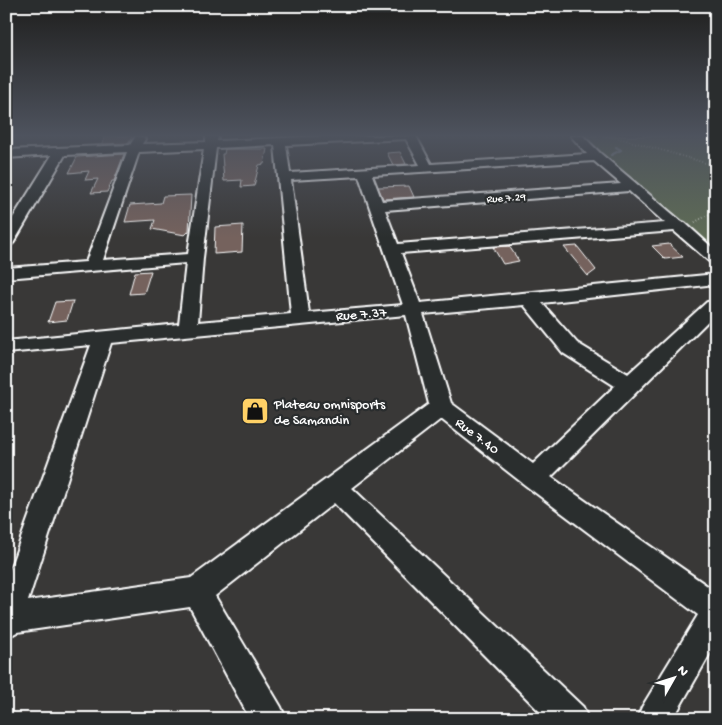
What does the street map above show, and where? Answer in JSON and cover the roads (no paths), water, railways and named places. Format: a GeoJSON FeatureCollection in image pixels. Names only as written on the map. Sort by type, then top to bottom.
{"type":"FeatureCollection","features":[{"type":"Feature","properties":{"kind":"street"},"geometry":{"type":"LineString","coordinates":[[6,242],[50,170]]}},
{"type":"Feature","properties":{"kind":"street"},"geometry":{"type":"LineString","coordinates":[[93,266],[126,170]]}},
{"type":"Feature","properties":{"kind":"street"},"geometry":{"type":"LineString","coordinates":[[188,329],[207,170]]}},
{"type":"Feature","properties":{"kind":"street"},"geometry":{"type":"LineString","coordinates":[[282,170],[301,318]]}},
{"type":"Feature","properties":{"kind":"street"},"geometry":{"type":"LineString","coordinates":[[283,177],[382,170]]}},
{"type":"Feature","properties":{"kind":"street"},"geometry":{"type":"LineString","coordinates":[[612,170],[680,226],[716,259]]}},
{"type":"Feature","properties":{"kind":"street"},"geometry":{"type":"LineString","coordinates":[[103,338],[7,620],[197,592],[441,407],[413,309],[364,171]]}},
{"type":"Feature","properties":{"kind":"street","name":"Rue 7.29"},"geometry":{"type":"LineString","coordinates":[[377,206],[634,187]]}},
{"type":"Feature","properties":{"kind":"street"},"geometry":{"type":"LineString","coordinates":[[393,249],[680,226]]}},
{"type":"Feature","properties":{"kind":"street"},"geometry":{"type":"LineString","coordinates":[[6,273],[195,258]]}},
{"type":"Feature","properties":{"kind":"street","name":"Rue 7.37"},"geometry":{"type":"LineString","coordinates":[[6,348],[301,318],[529,299],[716,280]]}},
{"type":"Feature","properties":{"kind":"street"},"geometry":{"type":"LineString","coordinates":[[534,478],[628,385],[714,307],[672,284]]}},
{"type":"Feature","properties":{"kind":"street"},"geometry":{"type":"LineString","coordinates":[[529,299],[570,348],[628,385]]}},
{"type":"Feature","properties":{"kind":"street","name":"Rue 7.40"},"geometry":{"type":"LineString","coordinates":[[441,407],[716,612]]}},
{"type":"Feature","properties":{"kind":"street"},"geometry":{"type":"LineString","coordinates":[[335,488],[571,719]]}},
{"type":"Feature","properties":{"kind":"street"},"geometry":{"type":"LineString","coordinates":[[197,592],[270,719]]}},
{"type":"Feature","properties":{"kind":"street"},"geometry":{"type":"LineString","coordinates":[[654,719],[716,612]]}},
{"type":"Feature","properties":{"kind":"place","name":"Plateau omnisports de Samandin"},"geometry":{"type":"Point","coordinates":[255,411]}}]}
